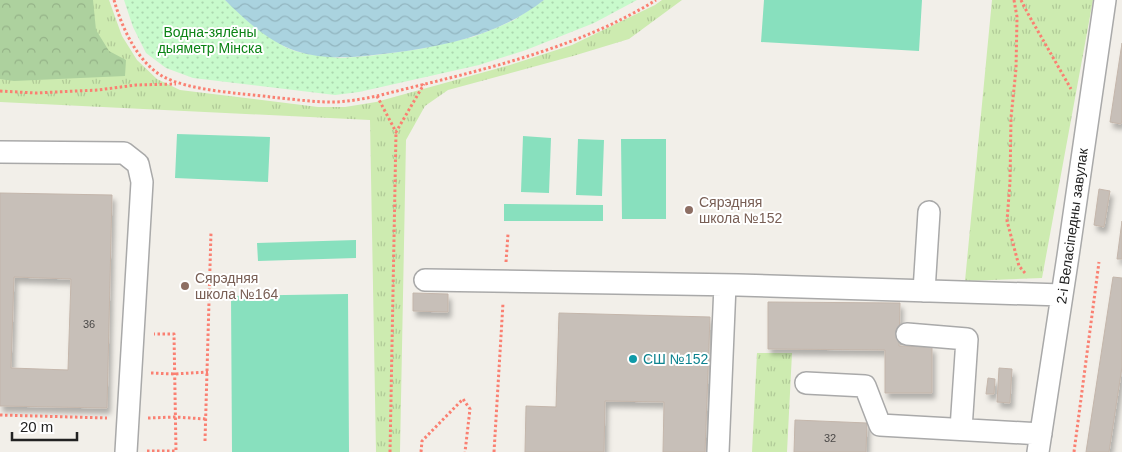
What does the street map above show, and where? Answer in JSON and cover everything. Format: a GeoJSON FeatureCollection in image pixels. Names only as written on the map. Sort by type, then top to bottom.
{"type":"FeatureCollection","features":[{"type":"Feature","properties":{"kind":"lane","name":"2-і Веласіпедны завулак"},"geometry":{"type":"LineString","coordinates":[[1039,443],[1052,295],[1070,246],[1105,0]]}},
{"type":"Feature","properties":{"kind":"lane"},"geometry":{"type":"LineString","coordinates":[[0,152],[124,153],[138,164],[142,182],[126,452]]}},
{"type":"Feature","properties":{"kind":"lane"},"geometry":{"type":"LineString","coordinates":[[924,291],[929,212]]}},
{"type":"Feature","properties":{"kind":"lane"},"geometry":{"type":"LineString","coordinates":[[425,280],[725,285],[1052,295]]}},
{"type":"Feature","properties":{"kind":"lane"},"geometry":{"type":"LineString","coordinates":[[718,452],[725,285]]}},
{"type":"Feature","properties":{"kind":"lane"},"geometry":{"type":"LineString","coordinates":[[906,334],[968,339],[961,429]]}},
{"type":"Feature","properties":{"kind":"lane"},"geometry":{"type":"LineString","coordinates":[[806,383],[864,386],[880,425],[961,429],[1039,443]]}},
{"type":"Feature","properties":{"kind":"path"},"geometry":{"type":"LineString","coordinates":[[114,0],[131,41],[141,56],[149,66],[162,76],[179,84]]}},
{"type":"Feature","properties":{"kind":"path"},"geometry":{"type":"LineString","coordinates":[[0,91],[35,93],[98,90],[136,85],[179,84],[317,101],[359,100],[491,68],[586,36],[656,0]]}},
{"type":"Feature","properties":{"kind":"path"},"geometry":{"type":"LineString","coordinates":[[1014,0],[1017,17],[1016,69],[1011,118],[1007,221],[1019,266],[1052,295]]}},
{"type":"Feature","properties":{"kind":"path"},"geometry":{"type":"LineString","coordinates":[[1021,0],[1071,91]]}},
{"type":"Feature","properties":{"kind":"path"},"geometry":{"type":"LineString","coordinates":[[396,132],[424,84]]}},
{"type":"Feature","properties":{"kind":"path"},"geometry":{"type":"LineString","coordinates":[[377,96],[396,132],[390,452]]}},
{"type":"Feature","properties":{"kind":"path"},"geometry":{"type":"LineString","coordinates":[[205,441],[211,232]]}},
{"type":"Feature","properties":{"kind":"path"},"geometry":{"type":"LineString","coordinates":[[494,452],[508,234]]}},
{"type":"Feature","properties":{"kind":"path"},"geometry":{"type":"LineString","coordinates":[[1074,452],[1099,262]]}},
{"type":"Feature","properties":{"kind":"path"},"geometry":{"type":"LineString","coordinates":[[126,452],[176,451],[174,334],[133,333]]}},
{"type":"Feature","properties":{"kind":"path"},"geometry":{"type":"LineString","coordinates":[[130,372],[174,374],[208,372]]}},
{"type":"Feature","properties":{"kind":"path"},"geometry":{"type":"LineString","coordinates":[[421,452],[422,441],[463,399],[470,409],[465,452]]}},
{"type":"Feature","properties":{"kind":"path"},"geometry":{"type":"LineString","coordinates":[[0,415],[206,419]]}},
{"type":"Feature","properties":{"kind":"green space"},"geometry":{"type":"Polygon","coordinates":[[[0,0],[109,0],[122,36],[137,60],[157,79],[180,90],[318,107],[345,107],[376,102],[510,65],[572,45],[662,0],[682,0],[629,39],[448,90],[425,106],[406,140],[400,452],[376,452],[370,120],[0,102],[0,0]]]}},
{"type":"Feature","properties":{"kind":"green space"},"geometry":{"type":"Polygon","coordinates":[[[0,0],[93,0],[96,30],[109,51],[126,60],[125,76],[14,81],[0,79],[0,0]]]}},
{"type":"Feature","properties":{"kind":"green space","name":"Водна-зялёны дыяметр Мінска"},"geometry":{"type":"Polygon","coordinates":[[[124,0],[225,0],[259,30],[285,47],[308,54],[340,58],[420,49],[473,37],[514,20],[544,0],[637,0],[594,23],[526,50],[479,65],[359,92],[335,95],[193,78],[166,68],[146,53],[133,27],[124,0]]]}},
{"type":"Feature","properties":{"kind":"green space"},"geometry":{"type":"Polygon","coordinates":[[[764,0],[922,0],[919,51],[761,42],[764,0]]]}},
{"type":"Feature","properties":{"kind":"green space"},"geometry":{"type":"Polygon","coordinates":[[[992,0],[1093,0],[1042,278],[965,281],[992,0]]]}},
{"type":"Feature","properties":{"kind":"green space"},"geometry":{"type":"Polygon","coordinates":[[[177,134],[270,137],[268,182],[175,178],[177,134]]]}},
{"type":"Feature","properties":{"kind":"green space"},"geometry":{"type":"Polygon","coordinates":[[[523,136],[551,138],[549,193],[521,192],[523,136]]]}},
{"type":"Feature","properties":{"kind":"green space"},"geometry":{"type":"Polygon","coordinates":[[[578,139],[604,140],[602,196],[576,195],[578,139]]]}},
{"type":"Feature","properties":{"kind":"green space"},"geometry":{"type":"Polygon","coordinates":[[[621,139],[666,139],[666,219],[622,219],[621,139]]]}},
{"type":"Feature","properties":{"kind":"green space"},"geometry":{"type":"Polygon","coordinates":[[[504,204],[603,205],[603,221],[504,221],[504,204]]]}},
{"type":"Feature","properties":{"kind":"green space"},"geometry":{"type":"Polygon","coordinates":[[[356,240],[356,258],[258,261],[257,243],[356,240]]]}},
{"type":"Feature","properties":{"kind":"green space"},"geometry":{"type":"Polygon","coordinates":[[[348,294],[349,452],[232,452],[231,296],[348,294]]]}},
{"type":"Feature","properties":{"kind":"green space"},"geometry":{"type":"Polygon","coordinates":[[[757,353],[792,353],[787,452],[752,452],[757,353]]]}},
{"type":"Feature","properties":{"kind":"water"},"geometry":{"type":"Polygon","coordinates":[[[225,0],[544,0],[509,22],[471,37],[412,50],[367,56],[331,57],[308,54],[286,47],[258,30],[225,0]]]}},
{"type":"Feature","properties":{"kind":"building"},"geometry":{"type":"Polygon","coordinates":[[[1122,43],[1122,120],[1121,124],[1110,122],[1122,43]]]}},
{"type":"Feature","properties":{"kind":"building"},"geometry":{"type":"Polygon","coordinates":[[[1099,189],[1110,191],[1104,227],[1094,225],[1099,189]]]}},
{"type":"Feature","properties":{"kind":"building"},"geometry":{"type":"Polygon","coordinates":[[[0,193],[112,195],[107,408],[0,406],[0,193]],[[14,277],[11,368],[68,370],[71,279],[14,277]]]}},
{"type":"Feature","properties":{"kind":"building"},"geometry":{"type":"Polygon","coordinates":[[[1122,221],[1122,259],[1117,259],[1122,221]]]}},
{"type":"Feature","properties":{"kind":"building"},"geometry":{"type":"Polygon","coordinates":[[[1113,277],[1122,278],[1122,367],[1109,452],[1086,452],[1113,277]]]}},
{"type":"Feature","properties":{"kind":"building"},"geometry":{"type":"Polygon","coordinates":[[[413,293],[448,294],[448,312],[413,311],[413,293]]]}},
{"type":"Feature","properties":{"kind":"building"},"geometry":{"type":"Polygon","coordinates":[[[768,302],[900,303],[899,346],[932,347],[932,393],[885,393],[885,350],[768,349],[768,302]]]}},
{"type":"Feature","properties":{"kind":"building","name":"СШ №152"},"geometry":{"type":"Polygon","coordinates":[[[559,313],[710,317],[705,452],[663,452],[664,402],[605,401],[604,452],[525,452],[526,406],[556,407],[559,313]]]}},
{"type":"Feature","properties":{"kind":"building"},"geometry":{"type":"Polygon","coordinates":[[[999,368],[1012,369],[1010,403],[997,402],[999,368]]]}},
{"type":"Feature","properties":{"kind":"building"},"geometry":{"type":"Polygon","coordinates":[[[988,378],[995,379],[994,394],[986,394],[988,378]]]}},
{"type":"Feature","properties":{"kind":"building"},"geometry":{"type":"Polygon","coordinates":[[[795,420],[867,423],[866,452],[794,452],[795,420]]]}},
{"type":"Feature","properties":{"kind":"place","name":"Сярэдняя школа №152"},"geometry":{"type":"Point","coordinates":[689,210]}},
{"type":"Feature","properties":{"kind":"place","name":"Сярэдняя школа №164"},"geometry":{"type":"Point","coordinates":[185,286]}},
{"type":"Feature","properties":{"kind":"place","name":"СШ №152"},"geometry":{"type":"Point","coordinates":[633,359]}}]}
